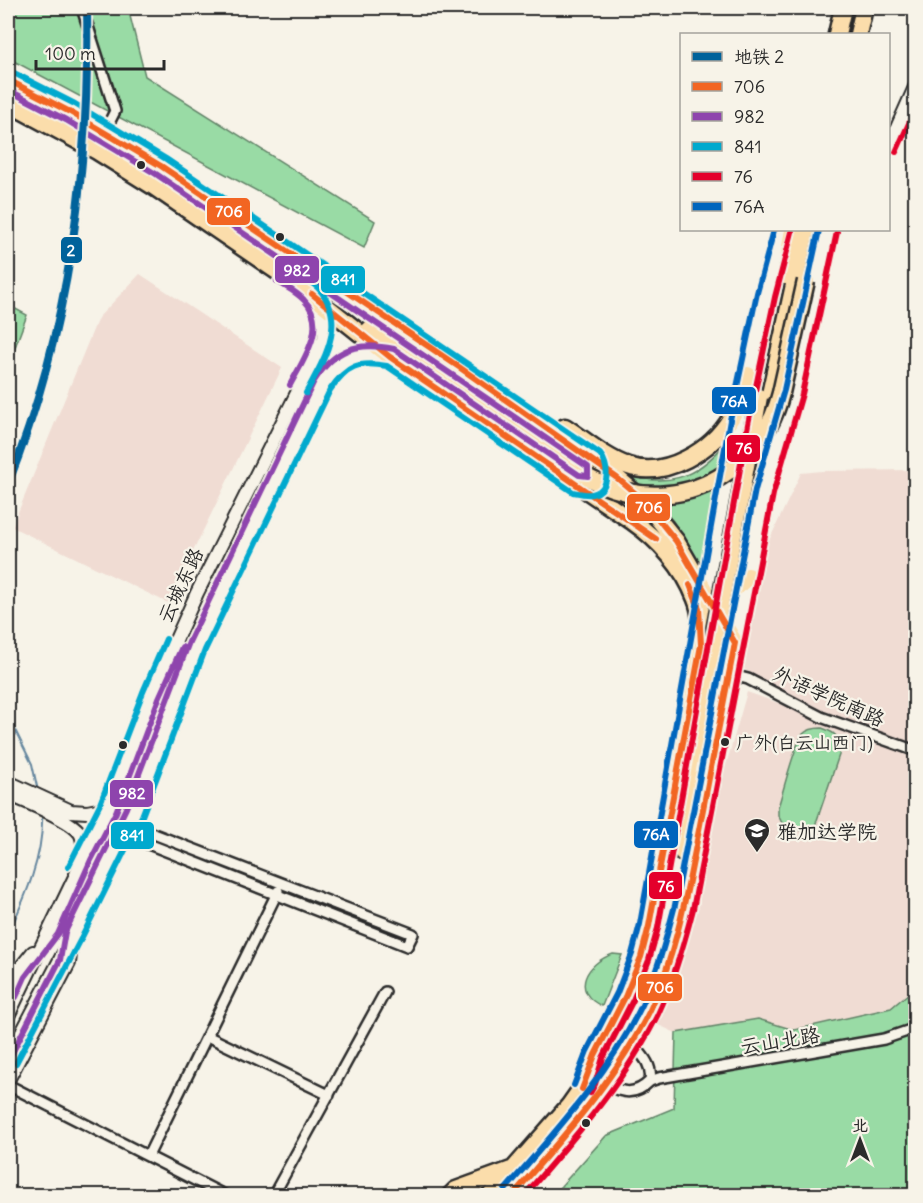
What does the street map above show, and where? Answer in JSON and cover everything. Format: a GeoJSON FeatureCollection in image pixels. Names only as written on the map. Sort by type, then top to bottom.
{"type":"FeatureCollection","features":[{"type":"Feature","properties":{"kind":"highway"},"geometry":{"type":"LineString","coordinates":[[837,33],[843,8]]}},
{"type":"Feature","properties":{"kind":"highway"},"geometry":{"type":"LineString","coordinates":[[858,33],[864,8]]}},
{"type":"Feature","properties":{"kind":"highway"},"geometry":{"type":"LineString","coordinates":[[8,81],[70,112],[182,180],[459,367],[627,485],[651,510],[686,556],[735,643],[682,918],[648,1014],[616,1068],[569,1106],[511,1169],[490,1196]]}},
{"type":"Feature","properties":{"kind":"highway"},"geometry":{"type":"LineString","coordinates":[[8,102],[130,171],[312,295],[362,324],[598,483],[630,493],[644,495],[691,490],[711,482],[738,465],[755,447],[769,427],[777,410],[817,231]]}},
{"type":"Feature","properties":{"kind":"highway"},"geometry":{"type":"LineString","coordinates":[[516,1192],[576,1121],[628,1013],[652,956],[684,817],[764,398],[793,231]]}},
{"type":"Feature","properties":{"kind":"highway"},"geometry":{"type":"LineString","coordinates":[[764,398],[806,231]]}},
{"type":"Feature","properties":{"kind":"highway"},"geometry":{"type":"LineString","coordinates":[[312,295],[390,357],[632,520],[657,541],[675,562],[697,600],[701,645],[649,926],[634,976],[616,1017],[595,1055],[595,1083]]}},
{"type":"Feature","properties":{"kind":"highway"},"geometry":{"type":"LineString","coordinates":[[459,367],[526,402],[611,458],[641,469],[672,465],[708,444],[730,419],[748,375]]}},
{"type":"Feature","properties":{"kind":"highway"},"geometry":{"type":"LineString","coordinates":[[576,484],[588,485],[597,480],[598,469],[595,461]]}},
{"type":"Feature","properties":{"kind":"highway"},"geometry":{"type":"LineString","coordinates":[[691,588],[708,595],[725,594],[748,576]]}},
{"type":"Feature","properties":{"kind":"highway"},"geometry":{"type":"LineString","coordinates":[[631,1042],[668,933],[684,817]]}},
{"type":"Feature","properties":{"kind":"highway"},"geometry":{"type":"LineString","coordinates":[[450,1196],[456,1190],[511,1169]]}},
{"type":"Feature","properties":{"kind":"main road"},"geometry":{"type":"LineString","coordinates":[[890,143],[915,85]]}},
{"type":"Feature","properties":{"kind":"main road"},"geometry":{"type":"LineString","coordinates":[[701,645],[748,375],[773,263],[783,231]]}},
{"type":"Feature","properties":{"kind":"main road"},"geometry":{"type":"LineString","coordinates":[[735,643],[764,492],[793,392],[828,231]]}},
{"type":"Feature","properties":{"kind":"main road","name":"云城东路"},"geometry":{"type":"LineString","coordinates":[[8,1016],[109,805],[151,695],[181,628],[229,526],[324,339],[323,314],[312,295]]}},
{"type":"Feature","properties":{"kind":"main road","name":"云城东路"},"geometry":{"type":"LineString","coordinates":[[8,1059],[74,934],[128,823],[197,646],[322,385],[335,366],[349,357],[372,354],[390,357]]}},
{"type":"Feature","properties":{"kind":"main road"},"geometry":{"type":"LineString","coordinates":[[304,377],[313,372],[320,376],[322,385]]}},
{"type":"Feature","properties":{"kind":"main road"},"geometry":{"type":"LineString","coordinates":[[712,574],[720,582],[729,584],[748,576]]}},
{"type":"Feature","properties":{"kind":"main road"},"geometry":{"type":"LineString","coordinates":[[8,782],[22,795],[60,813],[80,833],[83,856]]}},
{"type":"Feature","properties":{"kind":"main road"},"geometry":{"type":"LineString","coordinates":[[8,794],[22,795]]}},
{"type":"Feature","properties":{"kind":"main road"},"geometry":{"type":"LineString","coordinates":[[60,813],[87,812],[109,805],[128,823]]}},
{"type":"Feature","properties":{"kind":"main road","name":"云城东路"},"geometry":{"type":"LineString","coordinates":[[8,993],[17,972],[50,930]]}},
{"type":"Feature","properties":{"kind":"main road","name":"云城东路"},"geometry":{"type":"LineString","coordinates":[[8,1082],[69,963],[74,934]]}},
{"type":"Feature","properties":{"kind":"street"},"geometry":{"type":"LineString","coordinates":[[82,8],[115,111],[104,133]]}},
{"type":"Feature","properties":{"kind":"street","name":"外语学院南路"},"geometry":{"type":"LineString","coordinates":[[697,666],[748,680],[821,717],[915,751]]}},
{"type":"Feature","properties":{"kind":"street"},"geometry":{"type":"LineString","coordinates":[[128,823],[282,883],[414,934],[407,946],[277,894],[128,823]]}},
{"type":"Feature","properties":{"kind":"street"},"geometry":{"type":"LineString","coordinates":[[148,1156],[282,883]]}},
{"type":"Feature","properties":{"kind":"street"},"geometry":{"type":"LineString","coordinates":[[273,1196],[385,992]]}},
{"type":"Feature","properties":{"kind":"street","name":"云山北路"},"geometry":{"type":"LineString","coordinates":[[595,1083],[628,1093],[635,1092],[650,1081],[659,1078],[848,1047],[884,1039],[915,1028]]}},
{"type":"Feature","properties":{"kind":"street"},"geometry":{"type":"LineString","coordinates":[[207,1036],[329,1095]]}},
{"type":"Feature","properties":{"kind":"street"},"geometry":{"type":"LineString","coordinates":[[631,1042],[651,1071],[650,1081]]}},
{"type":"Feature","properties":{"kind":"street"},"geometry":{"type":"LineString","coordinates":[[8,1082],[226,1196]]}},
{"type":"Feature","properties":{"kind":"shaded area"},"geometry":{"type":"Polygon","coordinates":[[[140,274],[282,368],[168,603],[12,527],[98,318],[140,274]]]}},
{"type":"Feature","properties":{"kind":"shaded area"},"geometry":{"type":"Polygon","coordinates":[[[915,470],[915,988],[891,1008],[794,1030],[758,1019],[676,1033],[654,1023],[680,963],[700,903],[700,863],[706,835],[747,692],[846,727],[742,668],[764,551],[801,473],[915,470]]]}},
{"type":"Feature","properties":{"kind":"green space"},"geometry":{"type":"Polygon","coordinates":[[[8,8],[128,8],[145,76],[375,221],[364,248],[8,58],[8,8]]]}},
{"type":"Feature","properties":{"kind":"green space"},"geometry":{"type":"Polygon","coordinates":[[[8,305],[27,315],[8,366],[8,305]]]}},
{"type":"Feature","properties":{"kind":"green space"},"geometry":{"type":"Polygon","coordinates":[[[728,441],[703,570],[673,521],[655,502],[618,474],[652,480],[679,477],[703,465],[728,441]]]}},
{"type":"Feature","properties":{"kind":"green space"},"geometry":{"type":"Polygon","coordinates":[[[822,728],[837,737],[840,745],[839,755],[815,826],[807,830],[794,829],[782,823],[778,815],[778,807],[800,739],[807,731],[822,728]]]}},
{"type":"Feature","properties":{"kind":"green space"},"geometry":{"type":"Polygon","coordinates":[[[613,954],[622,955],[602,1006],[586,993],[585,978],[595,964],[613,954]]]}},
{"type":"Feature","properties":{"kind":"green space"},"geometry":{"type":"Polygon","coordinates":[[[915,988],[915,1195],[552,1196],[606,1136],[674,1108],[676,1033],[758,1019],[794,1030],[891,1008],[915,988]]]}},
{"type":"Feature","properties":{"kind":"waterway"},"geometry":{"type":"LineString","coordinates":[[8,716],[32,764],[38,791]]}},
{"type":"Feature","properties":{"kind":"waterway"},"geometry":{"type":"LineString","coordinates":[[8,934],[37,861],[42,814]]}},
{"type":"Feature","properties":{"kind":"metro line","name":"2"},"geometry":{"type":"LineString","coordinates":[[8,484],[29,427],[46,369],[71,250],[84,129],[87,8]]}},
{"type":"Feature","properties":{"kind":"transit line","name":"841"},"geometry":{"type":"LineString","coordinates":[[12,72],[75,104],[166,159],[600,454],[606,470],[605,483],[598,492],[590,494],[573,492],[387,366],[361,365],[342,375],[330,390],[205,650],[142,816],[16,1063]]}},
{"type":"Feature","properties":{"kind":"transit line","name":"706"},"geometry":{"type":"LineString","coordinates":[[8,80],[70,112],[161,166],[459,367],[617,478],[642,499],[676,541],[735,643],[685,899],[674,944],[659,988],[636,1035],[605,1084],[512,1196]]}},
{"type":"Feature","properties":{"kind":"transit line","name":"982"},"geometry":{"type":"LineString","coordinates":[[8,90],[66,120],[156,174],[588,467],[588,476],[579,475],[394,349],[358,347],[330,361],[314,381],[189,642],[126,808],[65,932],[60,960],[8,1061]]}},
{"type":"Feature","properties":{"kind":"transit line","name":"76"},"geometry":{"type":"LineString","coordinates":[[896,152],[916,108]]}},
{"type":"Feature","properties":{"kind":"transit line","name":"76A"},"geometry":{"type":"LineString","coordinates":[[574,1085],[587,1051],[617,993],[632,954],[640,924],[730,420],[757,293],[774,231]]}},
{"type":"Feature","properties":{"kind":"transit line","name":"76A"},"geometry":{"type":"LineString","coordinates":[[505,1190],[597,1079],[628,1031],[642,1005],[657,968],[675,905],[755,490],[784,390],[819,231]]}},
{"type":"Feature","properties":{"kind":"transit line","name":"76"},"geometry":{"type":"LineString","coordinates":[[590,1093],[603,1058],[633,1000],[649,960],[658,928],[748,424],[775,297],[792,232]]}},
{"type":"Feature","properties":{"kind":"transit line","name":"76"},"geometry":{"type":"LineString","coordinates":[[524,1196],[597,1109],[630,1063],[658,1014],[678,962],[693,909],[773,494],[802,394],[837,232]]}},
{"type":"Feature","properties":{"kind":"transit line","name":"841"},"geometry":{"type":"LineString","coordinates":[[287,267],[318,288],[332,314],[330,341],[306,393]]}},
{"type":"Feature","properties":{"kind":"transit line","name":"982"},"geometry":{"type":"LineString","coordinates":[[277,281],[304,300],[314,320],[314,331],[307,354],[290,385]]}},
{"type":"Feature","properties":{"kind":"transit line","name":"706"},"geometry":{"type":"LineString","coordinates":[[312,294],[390,357],[656,539]]}},
{"type":"Feature","properties":{"kind":"transit line","name":"706"},"geometry":{"type":"LineString","coordinates":[[582,1089],[595,1055],[625,997],[641,957],[649,926],[701,645],[699,608],[690,585]]}},
{"type":"Feature","properties":{"kind":"transit line","name":"841"},"geometry":{"type":"LineString","coordinates":[[68,867],[100,804],[166,639]]}},
{"type":"Feature","properties":{"kind":"transit line","name":"982"},"geometry":{"type":"LineString","coordinates":[[16,997],[25,977],[58,934],[91,860],[116,812],[159,698],[182,647]]}},
{"type":"Feature","properties":{"kind":"place","name":"广外(白云山西门)"},"geometry":{"type":"Point","coordinates":[725,742]}},
{"type":"Feature","properties":{"kind":"place","name":"雅加达学院"},"geometry":{"type":"Point","coordinates":[757,854]}}]}
